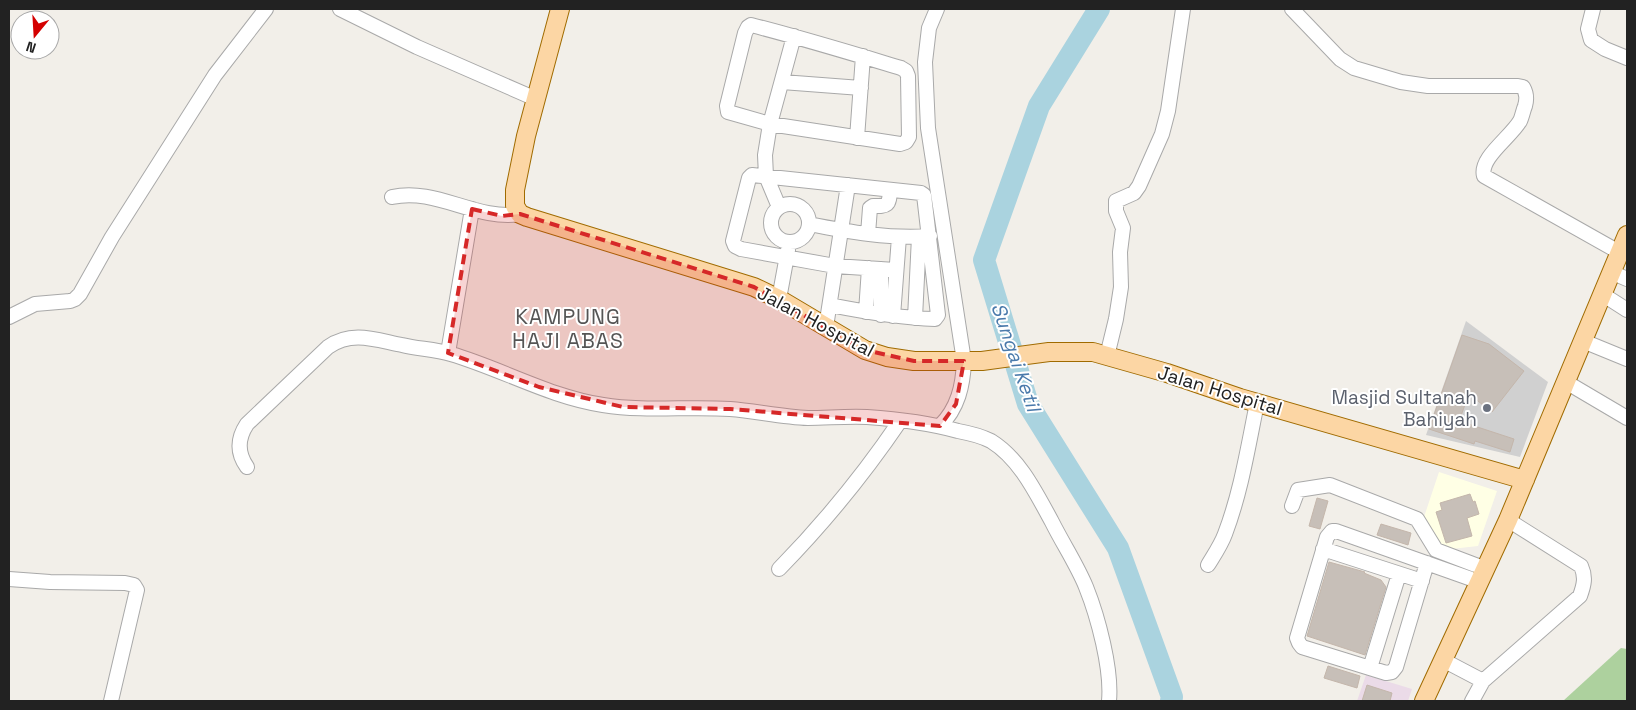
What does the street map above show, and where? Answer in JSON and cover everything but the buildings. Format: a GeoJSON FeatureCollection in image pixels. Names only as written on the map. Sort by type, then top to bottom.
{"type":"FeatureCollection","features":[{"type":"Feature","properties":{"kind":"main road"},"geometry":{"type":"LineString","coordinates":[[520,214],[515,206],[515,190],[526,136],[560,9]]}},
{"type":"Feature","properties":{"kind":"main road","name":"Jalan Hospital"},"geometry":{"type":"LineString","coordinates":[[520,214],[536,221],[745,284],[779,299],[865,350],[887,358],[914,361],[982,361],[1049,352],[1093,352],[1167,373],[1257,403],[1525,480]]}},
{"type":"Feature","properties":{"kind":"main road"},"geometry":{"type":"LineString","coordinates":[[1424,701],[1508,520],[1602,294],[1619,276],[1619,252],[1627,235]]}},
{"type":"Feature","properties":{"kind":"street"},"geometry":{"type":"LineString","coordinates":[[9,317],[35,304],[70,301],[80,294],[112,236],[215,75],[266,9]]}},
{"type":"Feature","properties":{"kind":"street"},"geometry":{"type":"LineString","coordinates":[[340,9],[417,47],[536,99]]}},
{"type":"Feature","properties":{"kind":"street"},"geometry":{"type":"LineString","coordinates":[[937,9],[929,28],[924,62],[928,128],[964,361],[963,378],[956,404],[940,426]]}},
{"type":"Feature","properties":{"kind":"street"},"geometry":{"type":"LineString","coordinates":[[1107,356],[1116,320],[1121,287],[1120,252],[1123,228],[1115,206],[1116,201],[1134,193],[1139,186],[1162,134],[1172,94],[1183,9]]}},
{"type":"Feature","properties":{"kind":"street"},"geometry":{"type":"LineString","coordinates":[[1292,9],[1340,59],[1354,68],[1401,82],[1428,86],[1518,86],[1523,88],[1526,92],[1526,100],[1520,120],[1486,162],[1483,171],[1484,176],[1619,252]]}},
{"type":"Feature","properties":{"kind":"street"},"geometry":{"type":"LineString","coordinates":[[1593,9],[1588,29],[1591,40],[1605,49],[1627,58]]}},
{"type":"Feature","properties":{"kind":"street"},"geometry":{"type":"LineString","coordinates":[[751,25],[863,56],[906,71],[908,76],[909,137],[906,142],[900,144],[770,124],[732,114],[727,110],[745,33],[751,25]]}},
{"type":"Feature","properties":{"kind":"street"},"geometry":{"type":"LineString","coordinates":[[779,206],[766,176],[765,155],[770,124],[794,36]]}},
{"type":"Feature","properties":{"kind":"street"},"geometry":{"type":"LineString","coordinates":[[858,138],[863,56]]}},
{"type":"Feature","properties":{"kind":"street"},"geometry":{"type":"LineString","coordinates":[[782,82],[861,88]]}},
{"type":"Feature","properties":{"kind":"street"},"geometry":{"type":"LineString","coordinates":[[882,269],[835,266],[741,249],[736,246],[733,241],[749,178],[756,174],[924,195],[924,236],[915,318]]}},
{"type":"Feature","properties":{"kind":"street"},"geometry":{"type":"LineString","coordinates":[[826,327],[848,185]]}},
{"type":"Feature","properties":{"kind":"street"},"geometry":{"type":"LineString","coordinates":[[868,234],[870,208],[888,204],[890,201],[890,190]]}},
{"type":"Feature","properties":{"kind":"street"},"geometry":{"type":"LineString","coordinates":[[392,197],[403,195],[425,196],[502,216],[520,214]]}},
{"type":"Feature","properties":{"kind":"street"},"geometry":{"type":"LineString","coordinates":[[796,204],[803,208],[808,216],[809,224],[807,231],[797,241],[782,240],[775,235],[771,228],[773,212],[779,206],[796,204]]}},
{"type":"Feature","properties":{"kind":"street"},"geometry":{"type":"LineString","coordinates":[[448,353],[472,209]]}},
{"type":"Feature","properties":{"kind":"street"},"geometry":{"type":"LineString","coordinates":[[809,224],[868,234],[899,237],[924,236]]}},
{"type":"Feature","properties":{"kind":"street"},"geometry":{"type":"LineString","coordinates":[[830,305],[887,315],[935,319],[938,315],[924,236]]}},
{"type":"Feature","properties":{"kind":"street"},"geometry":{"type":"LineString","coordinates":[[866,312],[882,269],[899,237]]}},
{"type":"Feature","properties":{"kind":"street"},"geometry":{"type":"LineString","coordinates":[[779,299],[790,242]]}},
{"type":"Feature","properties":{"kind":"street"},"geometry":{"type":"LineString","coordinates":[[882,269],[887,315]]}},
{"type":"Feature","properties":{"kind":"street"},"geometry":{"type":"LineString","coordinates":[[1602,294],[1627,310]]}},
{"type":"Feature","properties":{"kind":"street"},"geometry":{"type":"LineString","coordinates":[[248,467],[242,460],[239,448],[240,436],[247,424],[259,410],[336,342],[351,337],[363,337],[418,349],[448,353],[539,387],[603,405],[730,409],[800,418],[865,417],[940,426],[988,439],[1014,460],[1035,491],[1086,587],[1102,638],[1107,669],[1109,701]]}},
{"type":"Feature","properties":{"kind":"street"},"geometry":{"type":"LineString","coordinates":[[1583,341],[1627,357]]}},
{"type":"Feature","properties":{"kind":"street"},"geometry":{"type":"LineString","coordinates":[[1566,382],[1627,418]]}},
{"type":"Feature","properties":{"kind":"street"},"geometry":{"type":"LineString","coordinates":[[1208,565],[1224,536],[1236,499],[1257,403]]}},
{"type":"Feature","properties":{"kind":"street"},"geometry":{"type":"LineString","coordinates":[[779,569],[838,504],[875,459],[900,421]]}},
{"type":"Feature","properties":{"kind":"street"},"geometry":{"type":"LineString","coordinates":[[1292,506],[1298,490],[1330,485],[1416,520],[1436,550],[1483,575]]}},
{"type":"Feature","properties":{"kind":"street"},"geometry":{"type":"LineString","coordinates":[[1472,701],[1483,681],[1580,596],[1584,586],[1584,574],[1581,566],[1508,520]]}},
{"type":"Feature","properties":{"kind":"street"},"geometry":{"type":"LineString","coordinates":[[1427,563],[1396,667],[1392,672],[1386,673],[1302,647],[1299,643],[1297,638],[1323,549],[1330,533],[1336,531],[1427,563],[1483,575]]}},
{"type":"Feature","properties":{"kind":"street"},"geometry":{"type":"LineString","coordinates":[[1323,549],[1422,581]]}},
{"type":"Feature","properties":{"kind":"street"},"geometry":{"type":"LineString","coordinates":[[1370,668],[1399,574]]}},
{"type":"Feature","properties":{"kind":"street"},"geometry":{"type":"LineString","coordinates":[[9,579],[41,582],[125,583],[134,585],[137,590],[111,701]]}},
{"type":"Feature","properties":{"kind":"street"},"geometry":{"type":"LineString","coordinates":[[1443,660],[1483,681]]}},
{"type":"Feature","properties":{"kind":"highlighted area"},"geometry":{"type":"Polygon","coordinates":[[[472,209],[502,216],[520,214],[754,287],[865,350],[914,361],[964,361],[956,404],[940,426],[730,409],[623,407],[539,387],[448,353],[472,209]]]}},
{"type":"Feature","properties":{"kind":"shaded area","name":"Masjid Sultanah Bahiyah"},"geometry":{"type":"Polygon","coordinates":[[[1466,321],[1548,382],[1520,457],[1426,435],[1466,321]]]}},
{"type":"Feature","properties":{"kind":"shaded area"},"geometry":{"type":"Polygon","coordinates":[[[1439,472],[1497,491],[1478,546],[1442,550],[1424,517],[1439,472]]]}},
{"type":"Feature","properties":{"kind":"shaded area"},"geometry":{"type":"Polygon","coordinates":[[[1366,675],[1412,689],[1408,701],[1357,701],[1366,675]]]}},
{"type":"Feature","properties":{"kind":"green space"},"geometry":{"type":"Polygon","coordinates":[[[1621,648],[1627,649],[1627,701],[1563,701],[1621,648]]]}},
{"type":"Feature","properties":{"kind":"waterway","name":"Sungai Ketil"},"geometry":{"type":"LineString","coordinates":[[1099,9],[1039,106],[984,260],[1028,404],[1118,548],[1172,697],[1171,701]]}},
{"type":"Feature","properties":{"kind":"place","name":"Masjid Sultanah Bahiyah"},"geometry":{"type":"Point","coordinates":[1487,408]}},
{"type":"Feature","properties":{"kind":"district","name":"KAMPUNG HAJI ABAS"},"geometry":{"type":"Point","coordinates":[568,329]}}]}
